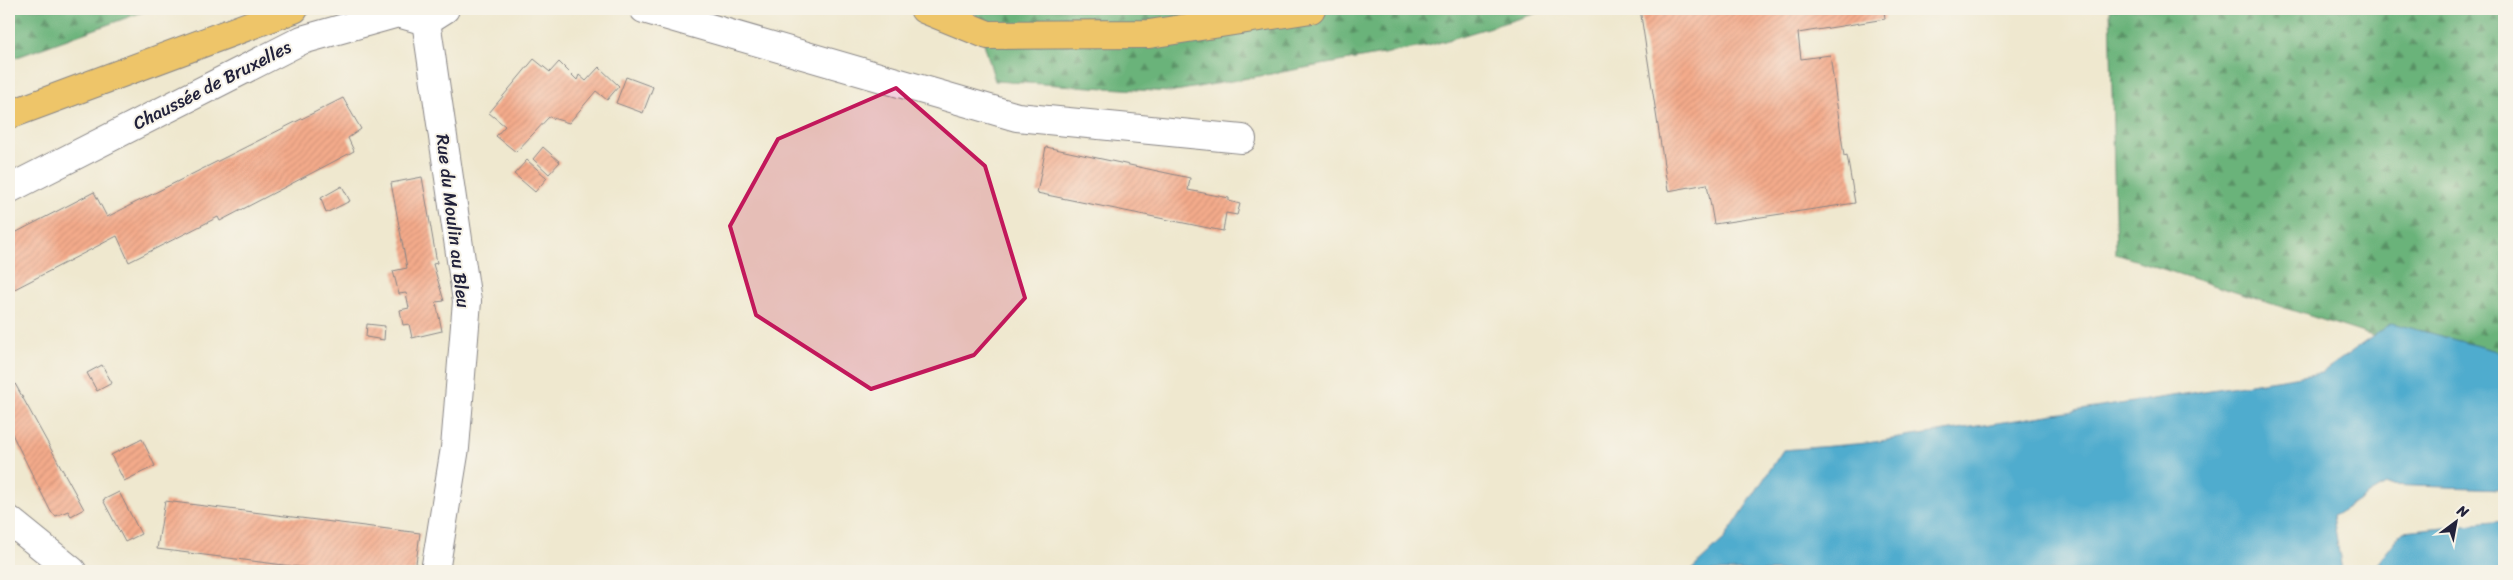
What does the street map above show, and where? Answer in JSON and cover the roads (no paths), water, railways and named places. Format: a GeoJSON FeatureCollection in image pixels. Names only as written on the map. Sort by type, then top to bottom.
{"type":"FeatureCollection","features":[{"type":"Feature","properties":{"kind":"main road","name":"Chaussée de Bruxelles"},"geometry":{"type":"LineString","coordinates":[[9,115],[294,9]]}},
{"type":"Feature","properties":{"kind":"main road"},"geometry":{"type":"LineString","coordinates":[[924,9],[988,35],[1149,34],[1311,9]]}},
{"type":"Feature","properties":{"kind":"street"},"geometry":{"type":"LineString","coordinates":[[644,9],[1017,117],[1242,139]]}},
{"type":"Feature","properties":{"kind":"street","name":"Chaussée de Bruxelles"},"geometry":{"type":"LineString","coordinates":[[9,189],[302,40],[398,13],[435,15]]}},
{"type":"Feature","properties":{"kind":"street","name":"Rue du Moulin au Bleu"},"geometry":{"type":"LineString","coordinates":[[435,15],[467,301],[455,448],[435,571]]}},
{"type":"Feature","properties":{"kind":"street"},"geometry":{"type":"LineString","coordinates":[[9,520],[72,571]]}},
{"type":"Feature","properties":{"kind":"water"},"geometry":{"type":"Polygon","coordinates":[[[2392,323],[2504,353],[2504,489],[2385,485],[2333,516],[2342,571],[1690,571],[1725,538],[1783,450],[1867,443],[2321,373],[2392,323]]]}},
{"type":"Feature","properties":{"kind":"water"},"geometry":{"type":"Polygon","coordinates":[[[2504,521],[2504,571],[2383,571],[2378,563],[2403,531],[2504,521]]]}}]}
